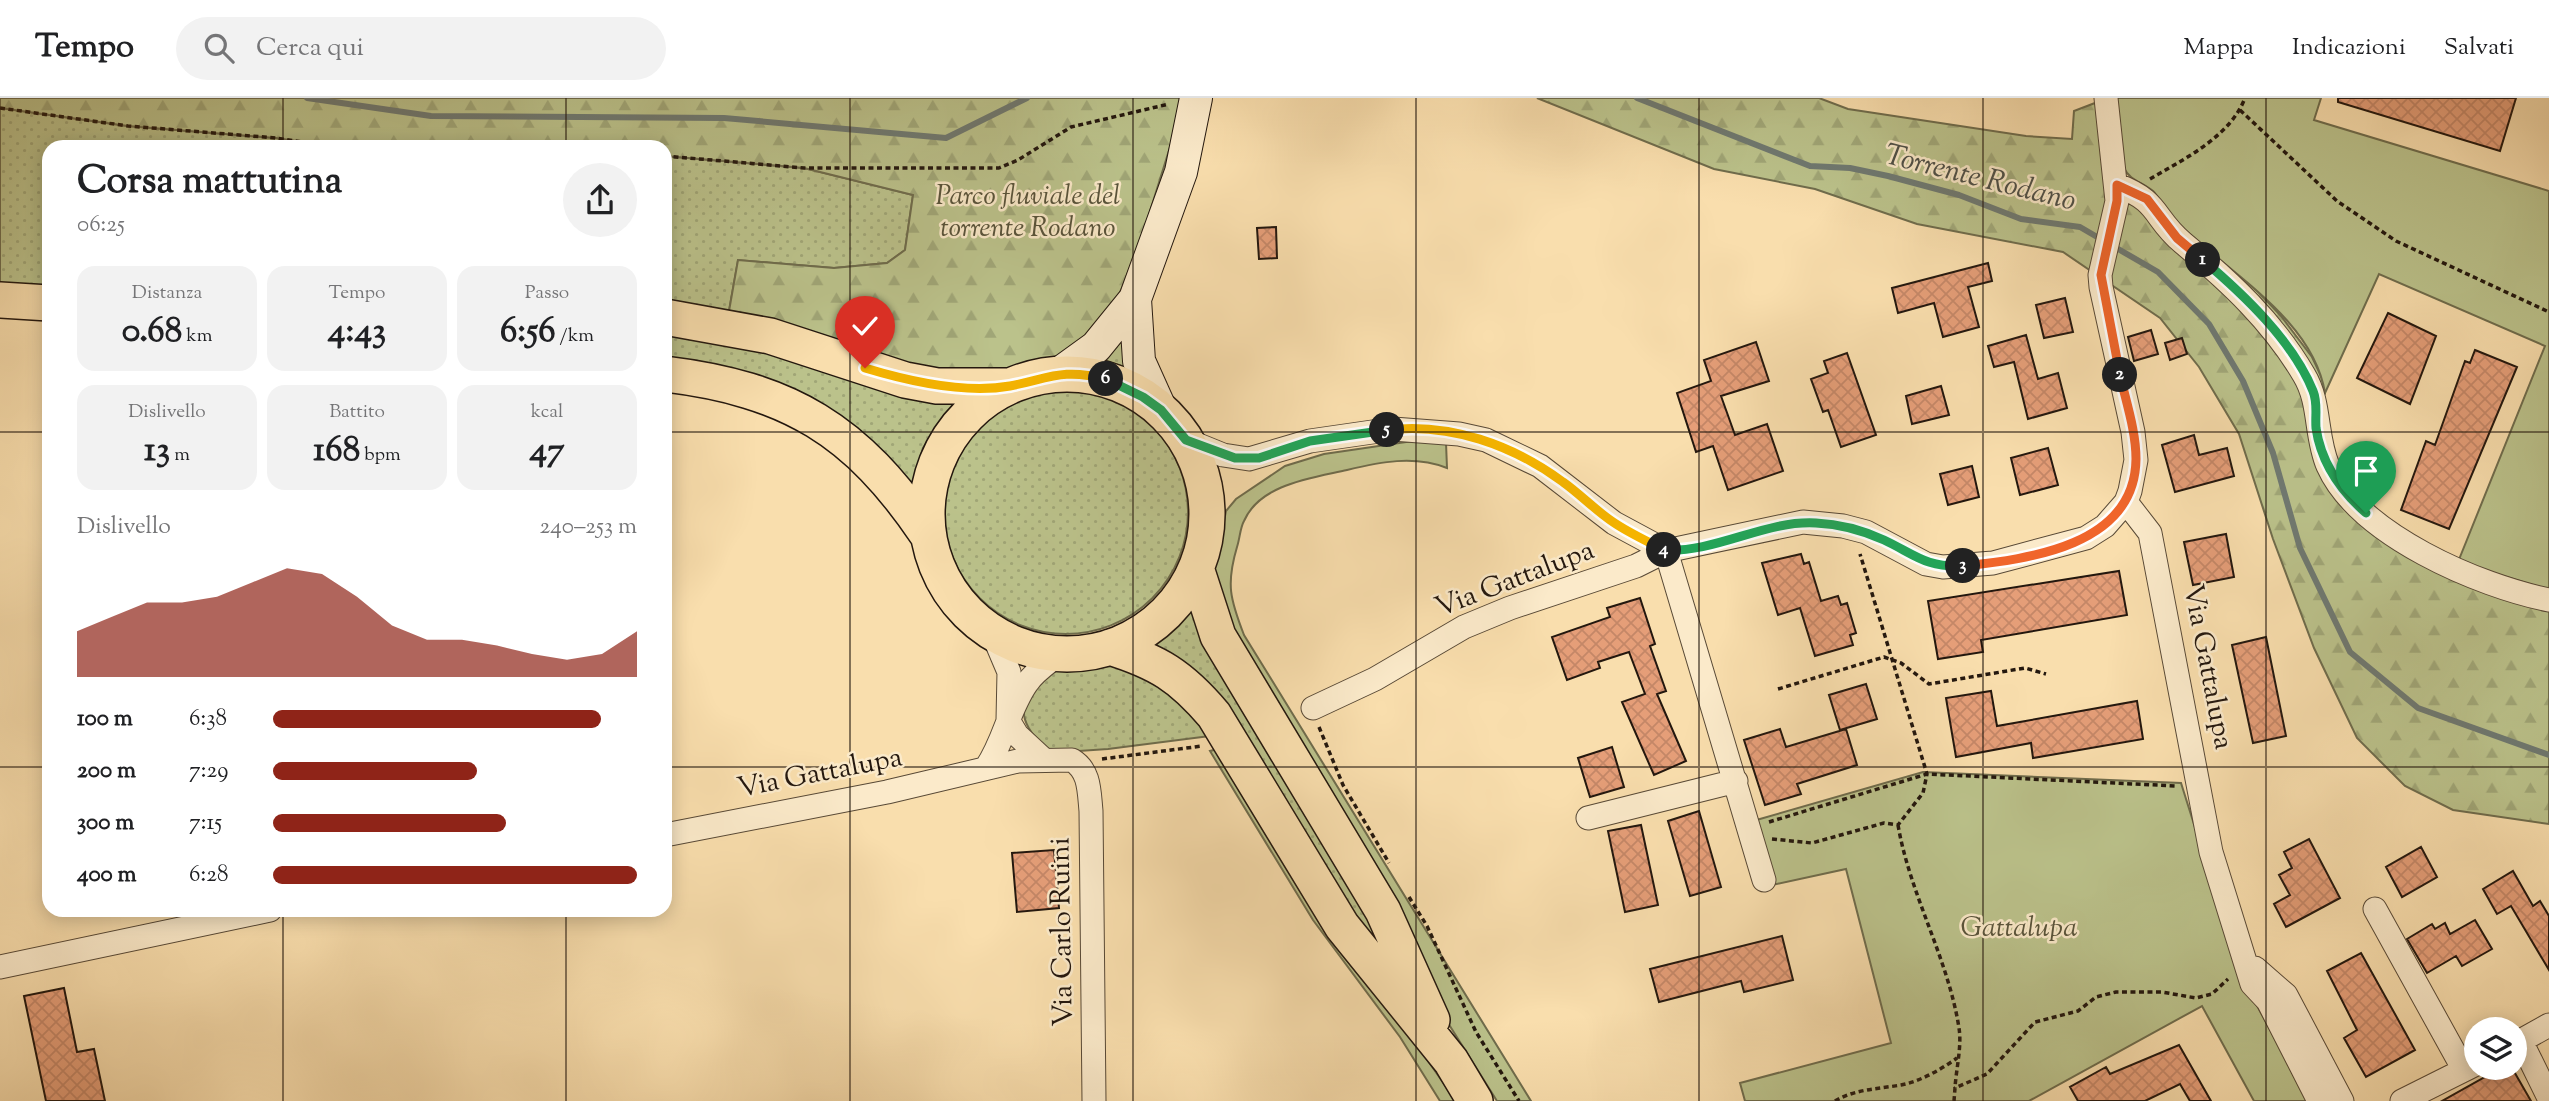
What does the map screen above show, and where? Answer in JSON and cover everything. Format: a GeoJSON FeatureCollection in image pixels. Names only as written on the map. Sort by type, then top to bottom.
{"type":"FeatureCollection","features":[{"type":"Feature","properties":{"kind":"main road"},"geometry":{"type":"LineString","coordinates":[[1059,373],[1096,347],[1135,299],[1181,172],[1196,98]]}},
{"type":"Feature","properties":{"kind":"main road"},"geometry":{"type":"LineString","coordinates":[[672,375],[716,380],[752,390],[813,418],[866,456],[902,496],[928,534],[942,576],[955,597],[992,632],[1036,650],[1060,653],[1110,647],[1128,640],[1161,617],[1175,603],[1196,569],[1203,547],[1206,516],[1203,481],[1186,440],[1161,410],[1139,361],[1135,299]]}},
{"type":"Feature","properties":{"kind":"main road"},"geometry":{"type":"LineString","coordinates":[[0,300],[42,303]]}},
{"type":"Feature","properties":{"kind":"main road"},"geometry":{"type":"LineString","coordinates":[[672,318],[770,336],[905,380],[937,386],[1008,386],[1059,373],[1103,378],[1124,386],[1161,410]]}},
{"type":"Feature","properties":{"kind":"main road"},"geometry":{"type":"LineString","coordinates":[[928,534],[928,498],[934,469],[946,443],[963,420],[984,400],[1008,386]]}},
{"type":"Feature","properties":{"kind":"main road"},"geometry":{"type":"LineString","coordinates":[[1196,569],[1218,636],[1383,911],[1451,1061],[1475,1101]]}},
{"type":"Feature","properties":{"kind":"main road"},"geometry":{"type":"LineString","coordinates":[[1110,647],[1168,669],[1193,690],[1214,715],[1342,926],[1451,1061]]}},
{"type":"Feature","properties":{"kind":"street","name":"Via Gattalupa"},"geometry":{"type":"LineString","coordinates":[[1313,708],[1375,679],[1472,623],[1636,566],[1666,551],[1803,522],[1843,526],[1886,541],[1926,564],[1961,566],[2027,556],[2086,538],[2105,526],[2126,502],[2136,460],[2101,275],[2123,193],[2106,98]]}},
{"type":"Feature","properties":{"kind":"street"},"geometry":{"type":"LineString","coordinates":[[2123,193],[2153,206],[2177,238],[2221,275],[2272,327],[2313,392],[2319,443],[2337,485],[2348,497],[2390,530],[2436,560],[2499,588],[2549,600]]}},
{"type":"Feature","properties":{"kind":"street","name":"Via Gattalupa"},"geometry":{"type":"LineString","coordinates":[[1186,440],[1223,455],[1249,459],[1310,441],[1393,429],[1418,429],[1486,440],[1540,466],[1614,523],[1666,551]]}},
{"type":"Feature","properties":{"kind":"street","name":"Via Gattalupa"},"geometry":{"type":"LineString","coordinates":[[2126,502],[2150,533],[2211,852],[2252,984]]}},
{"type":"Feature","properties":{"kind":"street"},"geometry":{"type":"LineString","coordinates":[[1666,551],[1764,880]]}},
{"type":"Feature","properties":{"kind":"street"},"geometry":{"type":"LineString","coordinates":[[992,632],[1009,672],[1008,720],[1017,735],[1044,760]]}},
{"type":"Feature","properties":{"kind":"street"},"geometry":{"type":"LineString","coordinates":[[986,768],[1001,746],[1008,720],[1026,685],[1060,653]]}},
{"type":"Feature","properties":{"kind":"street","name":"Via Gattalupa"},"geometry":{"type":"LineString","coordinates":[[672,834],[887,792],[1018,761],[1072,760],[1080,765]]}},
{"type":"Feature","properties":{"kind":"street","name":"Via Carlo Ruini"},"geometry":{"type":"LineString","coordinates":[[1080,765],[1089,783],[1091,811],[1094,1101]]}},
{"type":"Feature","properties":{"kind":"street"},"geometry":{"type":"LineString","coordinates":[[1588,818],[1736,781]]}},
{"type":"Feature","properties":{"kind":"street"},"geometry":{"type":"LineString","coordinates":[[2375,909],[2464,1057]]}},
{"type":"Feature","properties":{"kind":"street"},"geometry":{"type":"LineString","coordinates":[[0,967],[237,917]]}},
{"type":"Feature","properties":{"kind":"street"},"geometry":{"type":"LineString","coordinates":[[2246,958],[2261,976],[2286,995],[2342,1101]]}},
{"type":"Feature","properties":{"kind":"street"},"geometry":{"type":"LineString","coordinates":[[2252,984],[2267,1001],[2319,1101]]}},
{"type":"Feature","properties":{"kind":"street"},"geometry":{"type":"LineString","coordinates":[[2527,1037],[2549,1026]]}},
{"type":"Feature","properties":{"kind":"street"},"geometry":{"type":"LineString","coordinates":[[2527,1058],[2549,1098]]}},
{"type":"Feature","properties":{"kind":"street"},"geometry":{"type":"LineString","coordinates":[[2408,1100],[2464,1070]]}},
{"type":"Feature","properties":{"kind":"path"},"geometry":{"type":"LineString","coordinates":[[672,157],[804,168],[999,168],[1018,160],[1071,127],[1169,105],[1173,98]]}},
{"type":"Feature","properties":{"kind":"path"},"geometry":{"type":"LineString","coordinates":[[2123,193],[2202,149],[2240,110],[2245,98]]}},
{"type":"Feature","properties":{"kind":"path"},"geometry":{"type":"LineString","coordinates":[[0,108],[128,126],[289,140]]}},
{"type":"Feature","properties":{"kind":"path"},"geometry":{"type":"LineString","coordinates":[[2240,110],[2337,201],[2396,241],[2549,312]]}},
{"type":"Feature","properties":{"kind":"path"},"geometry":{"type":"LineString","coordinates":[[1858,546],[1927,774],[1923,793],[1898,825]]}},
{"type":"Feature","properties":{"kind":"path"},"geometry":{"type":"LineString","coordinates":[[1891,657],[1929,684],[2025,668],[2046,674]]}},
{"type":"Feature","properties":{"kind":"path"},"geometry":{"type":"LineString","coordinates":[[1778,689],[1891,657]]}},
{"type":"Feature","properties":{"kind":"path"},"geometry":{"type":"LineString","coordinates":[[1080,765],[1211,744]]}},
{"type":"Feature","properties":{"kind":"path"},"geometry":{"type":"LineString","coordinates":[[1752,833],[1927,774],[2176,788],[2174,774]]}},
{"type":"Feature","properties":{"kind":"path"},"geometry":{"type":"LineString","coordinates":[[1752,833],[1812,843],[1884,823],[1898,825]]}},
{"type":"Feature","properties":{"kind":"path"},"geometry":{"type":"LineString","coordinates":[[1898,825],[1907,866],[1936,944],[1960,1030],[1954,1101]]}},
{"type":"Feature","properties":{"kind":"path"},"geometry":{"type":"LineString","coordinates":[[1955,1088],[1987,1074],[2035,1022],[2078,1011],[2096,997],[2116,992],[2162,992],[2196,998],[2213,994],[2223,981],[2237,976],[2252,984]]}},
{"type":"Feature","properties":{"kind":"path"},"geometry":{"type":"LineString","coordinates":[[1835,1101],[1851,1093],[1904,1085],[1939,1070],[1957,1058]]}},
{"type":"Feature","properties":{"kind":"green space","name":"Parco fluviale del torrente Rodano"},"geometry":{"type":"Polygon","coordinates":[[[0,98],[1181,98],[1180,115],[1142,237],[1115,305],[1093,336],[1063,355],[998,372],[932,375],[729,311],[738,260],[834,268],[887,263],[905,250],[913,195],[804,168],[672,157],[672,140],[289,140],[128,126],[0,108],[0,98]]]}},
{"type":"Feature","properties":{"kind":"green space"},"geometry":{"type":"Polygon","coordinates":[[[1537,98],[1819,98],[1848,109],[2026,136],[2072,139],[2074,111],[2095,103],[2113,117],[2126,203],[2167,212],[2248,281],[2281,316],[2312,357],[2322,378],[2325,393],[2317,408],[2324,457],[2390,530],[2549,600],[2549,824],[2453,810],[2405,786],[2357,738],[2314,648],[2273,539],[2239,434],[2199,367],[2160,318],[2063,252],[1917,224],[1815,189],[1714,169],[1537,98]]]}},
{"type":"Feature","properties":{"kind":"green space"},"geometry":{"type":"Polygon","coordinates":[[[2116,98],[2321,98],[2314,120],[2549,191],[2549,590],[2458,562],[2545,346],[2379,274],[2325,393],[2317,365],[2302,339],[2283,316],[2166,211],[2153,191],[2126,172],[2121,153],[2116,98]]]}},
{"type":"Feature","properties":{"kind":"green space"},"geometry":{"type":"Polygon","coordinates":[[[0,108],[128,126],[289,140],[42,140],[42,290],[0,287],[0,108]]]}},
{"type":"Feature","properties":{"kind":"green space"},"geometry":{"type":"Polygon","coordinates":[[[672,157],[804,168],[913,195],[905,250],[887,263],[834,268],[738,260],[729,311],[672,307],[672,157]]]}},
{"type":"Feature","properties":{"kind":"green space"},"geometry":{"type":"Polygon","coordinates":[[[672,328],[955,402],[923,448],[912,486],[672,366],[672,328]]]}},
{"type":"Feature","properties":{"kind":"green space"},"geometry":{"type":"Polygon","coordinates":[[[1123,333],[1128,368],[1099,359],[1123,333]]]}},
{"type":"Feature","properties":{"kind":"green space"},"geometry":{"type":"Polygon","coordinates":[[[1066,390],[1090,392],[1113,399],[1152,426],[1179,465],[1186,488],[1186,536],[1179,559],[1152,598],[1113,625],[1090,632],[1066,634],[1042,632],[1019,625],[980,598],[953,559],[946,536],[944,512],[946,488],[953,465],[980,426],[1019,399],[1042,392],[1066,390]]]}},
{"type":"Feature","properties":{"kind":"green space"},"geometry":{"type":"Polygon","coordinates":[[[1413,441],[1446,443],[1447,468],[1410,461],[1372,464],[1303,480],[1274,491],[1262,499],[1244,521],[1231,571],[1231,591],[1244,635],[1531,1101],[1497,1101],[1443,1015],[1219,617],[1211,586],[1226,511],[1236,499],[1285,466],[1324,454],[1413,441]]]}},
{"type":"Feature","properties":{"kind":"green space"},"geometry":{"type":"Polygon","coordinates":[[[1192,607],[1399,973],[1153,645],[1171,632],[1192,607]]]}},
{"type":"Feature","properties":{"kind":"green space"},"geometry":{"type":"Polygon","coordinates":[[[1119,664],[1155,676],[1210,736],[1108,749],[1049,753],[1037,740],[1025,718],[1027,700],[1034,691],[1057,669],[1119,664]]]}},
{"type":"Feature","properties":{"kind":"green space"},"geometry":{"type":"Polygon","coordinates":[[[1226,747],[1329,919],[1456,1101],[1440,1101],[1400,1037],[1313,920],[1210,751],[1226,747]]]}},
{"type":"Feature","properties":{"kind":"green space","name":"Gattalupa"},"geometry":{"type":"Polygon","coordinates":[[[1923,772],[2181,783],[2243,980],[2309,1101],[2254,1101],[2202,1006],[2029,1101],[1745,1101],[1740,1083],[1891,1043],[1846,869],[1772,885],[1753,821],[1923,772]]]}},
{"type":"Feature","properties":{"kind":"building"},"geometry":{"type":"Polygon","coordinates":[[[2338,98],[2516,98],[2500,151],[2338,102],[2338,98]]]}},
{"type":"Feature","properties":{"kind":"building"},"geometry":{"type":"Polygon","coordinates":[[[1276,227],[1277,258],[1259,259],[1257,228],[1276,227]]]}},
{"type":"Feature","properties":{"kind":"building"},"geometry":{"type":"Polygon","coordinates":[[[1988,263],[1992,281],[1968,287],[1979,327],[1943,337],[1934,303],[1898,313],[1892,288],[1988,263]]]}},
{"type":"Feature","properties":{"kind":"building"},"geometry":{"type":"Polygon","coordinates":[[[2065,298],[2073,332],[2044,338],[2036,305],[2065,298]]]}},
{"type":"Feature","properties":{"kind":"building"},"geometry":{"type":"Polygon","coordinates":[[[2388,313],[2436,336],[2410,404],[2357,378],[2388,313]]]}},
{"type":"Feature","properties":{"kind":"building"},"geometry":{"type":"Polygon","coordinates":[[[2151,330],[2158,354],[2134,361],[2128,337],[2151,330]]]}},
{"type":"Feature","properties":{"kind":"building"},"geometry":{"type":"Polygon","coordinates":[[[2026,335],[2038,379],[2058,373],[2067,408],[2028,419],[2014,362],[1994,367],[1988,346],[2026,335]]]}},
{"type":"Feature","properties":{"kind":"building"},"geometry":{"type":"Polygon","coordinates":[[[2182,338],[2187,354],[2170,360],[2165,343],[2182,338]]]}},
{"type":"Feature","properties":{"kind":"building"},"geometry":{"type":"Polygon","coordinates":[[[1756,342],[1769,381],[1721,396],[1735,435],[1767,424],[1783,471],[1728,490],[1713,446],[1696,452],[1677,393],[1711,381],[1704,360],[1756,342]]]}},
{"type":"Feature","properties":{"kind":"building"},"geometry":{"type":"Polygon","coordinates":[[[2475,350],[2517,367],[2449,529],[2401,510],[2426,441],[2435,445],[2465,361],[2470,363],[2475,350]]]}},
{"type":"Feature","properties":{"kind":"building"},"geometry":{"type":"Polygon","coordinates":[[[1847,353],[1876,435],[1841,447],[1828,410],[1823,412],[1811,379],[1828,373],[1824,361],[1847,353]]]}},
{"type":"Feature","properties":{"kind":"building"},"geometry":{"type":"Polygon","coordinates":[[[1941,386],[1949,415],[1912,424],[1906,396],[1941,386]]]}},
{"type":"Feature","properties":{"kind":"building"},"geometry":{"type":"Polygon","coordinates":[[[2194,435],[2199,455],[2227,448],[2234,476],[2175,492],[2162,445],[2194,435]]]}},
{"type":"Feature","properties":{"kind":"building"},"geometry":{"type":"Polygon","coordinates":[[[2048,448],[2058,485],[2020,495],[2011,458],[2048,448]]]}},
{"type":"Feature","properties":{"kind":"building"},"geometry":{"type":"Polygon","coordinates":[[[1972,466],[1979,497],[1948,505],[1940,474],[1972,466]]]}},
{"type":"Feature","properties":{"kind":"building"},"geometry":{"type":"Polygon","coordinates":[[[2226,534],[2234,577],[2193,585],[2184,542],[2226,534]]]}},
{"type":"Feature","properties":{"kind":"building"},"geometry":{"type":"Polygon","coordinates":[[[1801,554],[1804,564],[1809,562],[1821,601],[1838,596],[1841,605],[1847,603],[1856,633],[1850,635],[1853,645],[1815,656],[1800,608],[1778,615],[1762,563],[1801,554]]]}},
{"type":"Feature","properties":{"kind":"building"},"geometry":{"type":"Polygon","coordinates":[[[2119,571],[2127,615],[1981,640],[1983,652],[1938,659],[1928,601],[2119,571]]]}},
{"type":"Feature","properties":{"kind":"building"},"geometry":{"type":"Polygon","coordinates":[[[1640,598],[1655,644],[1650,646],[1666,691],[1657,694],[1686,761],[1654,775],[1622,702],[1645,694],[1629,652],[1598,662],[1600,668],[1567,680],[1552,637],[1610,617],[1607,608],[1640,598]]]}},
{"type":"Feature","properties":{"kind":"building"},"geometry":{"type":"Polygon","coordinates":[[[2266,637],[2286,736],[2253,743],[2232,645],[2266,637]]]}},
{"type":"Feature","properties":{"kind":"building"},"geometry":{"type":"Polygon","coordinates":[[[1866,684],[1877,719],[1840,730],[1829,695],[1866,684]]]}},
{"type":"Feature","properties":{"kind":"building"},"geometry":{"type":"Polygon","coordinates":[[[1991,691],[1997,726],[2137,701],[2143,739],[2033,758],[2031,743],[1956,757],[1946,698],[1991,691]]]}},
{"type":"Feature","properties":{"kind":"building"},"geometry":{"type":"Polygon","coordinates":[[[1780,729],[1786,747],[1846,729],[1857,765],[1797,784],[1801,794],[1765,805],[1744,740],[1780,729]]]}},
{"type":"Feature","properties":{"kind":"building"},"geometry":{"type":"Polygon","coordinates":[[[1612,747],[1624,787],[1590,797],[1578,758],[1612,747]]]}},
{"type":"Feature","properties":{"kind":"building"},"geometry":{"type":"Polygon","coordinates":[[[1699,811],[1721,887],[1690,896],[1668,821],[1699,811]]]}},
{"type":"Feature","properties":{"kind":"building"},"geometry":{"type":"Polygon","coordinates":[[[1641,825],[1658,905],[1625,912],[1608,831],[1641,825]]]}},
{"type":"Feature","properties":{"kind":"building"},"geometry":{"type":"Polygon","coordinates":[[[2309,839],[2340,898],[2286,927],[2274,904],[2290,895],[2279,875],[2292,868],[2284,852],[2309,839]]]}},
{"type":"Feature","properties":{"kind":"building"},"geometry":{"type":"Polygon","coordinates":[[[2421,847],[2437,877],[2402,897],[2386,867],[2421,847]]]}},
{"type":"Feature","properties":{"kind":"building"},"geometry":{"type":"Polygon","coordinates":[[[1054,850],[1059,908],[1017,912],[1012,853],[1054,850]]]}},
{"type":"Feature","properties":{"kind":"building"},"geometry":{"type":"Polygon","coordinates":[[[2513,871],[2533,906],[2540,901],[2549,916],[2549,970],[2511,906],[2497,914],[2483,889],[2513,871]]]}},
{"type":"Feature","properties":{"kind":"building"},"geometry":{"type":"Polygon","coordinates":[[[2475,920],[2492,949],[2462,966],[2456,956],[2427,973],[2407,939],[2432,924],[2435,929],[2445,923],[2450,934],[2475,920]]]}},
{"type":"Feature","properties":{"kind":"building"},"geometry":{"type":"Polygon","coordinates":[[[1782,936],[1793,980],[1744,992],[1741,981],[1659,1002],[1650,969],[1782,936]]]}},
{"type":"Feature","properties":{"kind":"building"},"geometry":{"type":"Polygon","coordinates":[[[2361,953],[2415,1050],[2366,1077],[2344,1038],[2357,1030],[2327,971],[2361,953]]]}},
{"type":"Feature","properties":{"kind":"building"},"geometry":{"type":"Polygon","coordinates":[[[64,988],[77,1052],[94,1049],[105,1101],[46,1101],[24,996],[64,988]]]}},
{"type":"Feature","properties":{"kind":"building"},"geometry":{"type":"Polygon","coordinates":[[[2179,1045],[2211,1101],[2190,1101],[2180,1084],[2145,1101],[2078,1101],[2070,1087],[2106,1067],[2110,1074],[2179,1045]]]}},
{"type":"Feature","properties":{"kind":"building"},"geometry":{"type":"Polygon","coordinates":[[[2480,1080],[2519,1080],[2531,1101],[2442,1101],[2480,1080]]]}},
{"type":"Feature","properties":{"kind":"waterway","name":"Torrente Rodano"},"geometry":{"type":"LineString","coordinates":[[307,98],[431,116],[724,118],[946,138],[1027,98]]}},
{"type":"Feature","properties":{"kind":"waterway","name":"Torrente Rodano"},"geometry":{"type":"LineString","coordinates":[[1637,98],[1810,166],[1850,168],[1888,176],[1959,195],[2021,219],[2080,227],[2104,241]]}},
{"type":"Feature","properties":{"kind":"waterway","name":"Torrente Rodano"},"geometry":{"type":"LineString","coordinates":[[2113,246],[2158,272],[2209,324],[2243,381],[2273,453],[2300,548],[2350,652],[2418,708],[2549,755]]}},
{"type":"Feature","properties":{"kind":"route"},"geometry":{"type":"LineString","coordinates":[[865,368],[937,386],[1008,386],[1059,373],[1103,378],[1124,386],[1161,410],[1186,440],[1235,458],[1259,458],[1327,437],[1393,429],[1439,431],[1486,440],[1540,466],[1614,523],[1666,551],[1803,522],[1843,526],[1866,532],[1926,564],[1943,567],[1993,563],[2086,538],[2105,526],[2118,513],[2130,491],[2136,460],[2133,432],[2101,287],[2101,275],[2117,201],[2117,185],[2147,199],[2177,238],[2221,275],[2272,327],[2305,375],[2313,392],[2317,408],[2319,443],[2337,485],[2366,513]]}}]}
